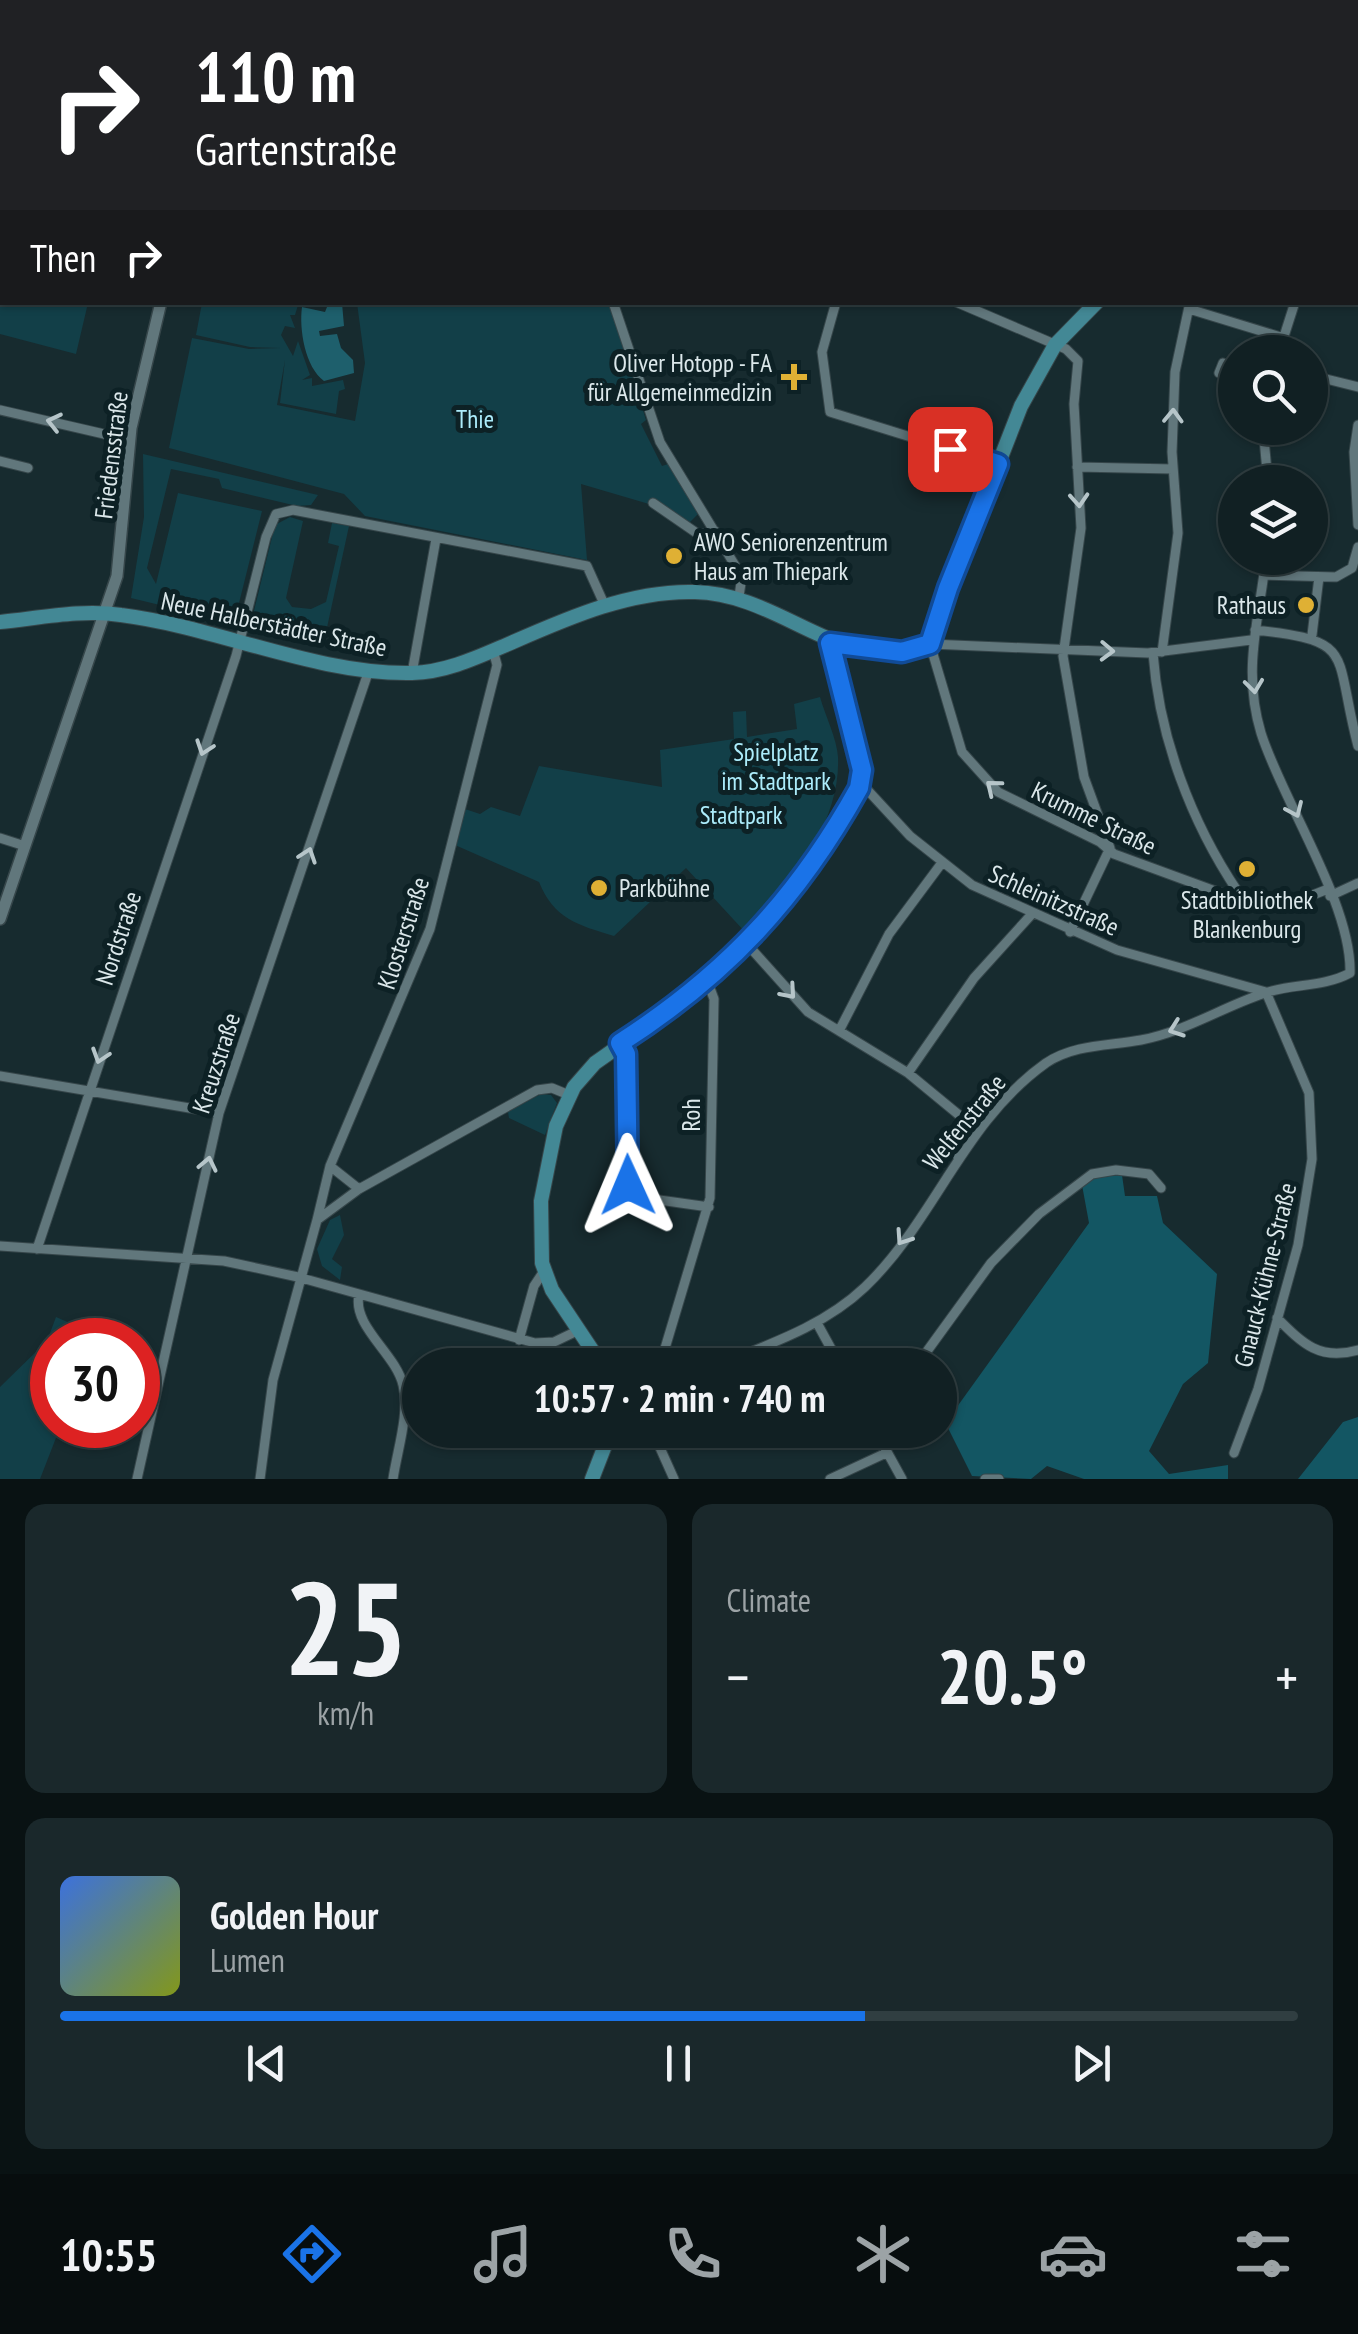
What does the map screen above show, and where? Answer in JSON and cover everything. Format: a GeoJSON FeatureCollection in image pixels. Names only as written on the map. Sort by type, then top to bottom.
{"type":"FeatureCollection","features":[{"type":"Feature","properties":{"kind":"main road"},"geometry":{"type":"LineString","coordinates":[[930,644],[948,588],[1021,406],[1055,345],[1095,305]]}},
{"type":"Feature","properties":{"kind":"main road","name":"Neue Halberstädter Straße"},"geometry":{"type":"LineString","coordinates":[[0,622],[105,613],[369,670],[412,673],[441,670],[605,606],[677,592],[739,596],[768,606],[830,643],[902,652],[930,644]]}},
{"type":"Feature","properties":{"kind":"main road"},"geometry":{"type":"LineString","coordinates":[[591,1348],[544,1271],[540,1245],[543,1186],[553,1136],[569,1095],[594,1063],[707,980],[791,894],[861,783],[860,764],[830,643]]}},
{"type":"Feature","properties":{"kind":"main road"},"geometry":{"type":"LineString","coordinates":[[592,1479],[604,1448]]}},
{"type":"Feature","properties":{"kind":"street","name":"Friedensstraße"},"geometry":{"type":"LineString","coordinates":[[0,919],[105,613],[121,553],[130,440],[160,305]]}},
{"type":"Feature","properties":{"kind":"street"},"geometry":{"type":"LineString","coordinates":[[615,305],[660,442],[736,567],[741,583],[739,596]]}},
{"type":"Feature","properties":{"kind":"street"},"geometry":{"type":"LineString","coordinates":[[835,305],[822,352],[830,412],[998,464]]}},
{"type":"Feature","properties":{"kind":"street"},"geometry":{"type":"LineString","coordinates":[[963,305],[1055,345],[1075,356],[1079,368],[1074,404],[1078,564],[1064,650],[1084,777],[1110,848],[1070,932]]}},
{"type":"Feature","properties":{"kind":"street"},"geometry":{"type":"LineString","coordinates":[[1285,335],[1294,305]]}},
{"type":"Feature","properties":{"kind":"street"},"geometry":{"type":"LineString","coordinates":[[1238,892],[1181,783],[1165,730],[1158,652],[1176,562],[1176,366],[1190,306],[1275,335]]}},
{"type":"Feature","properties":{"kind":"street"},"geometry":{"type":"LineString","coordinates":[[1328,380],[1358,387]]}},
{"type":"Feature","properties":{"kind":"street"},"geometry":{"type":"LineString","coordinates":[[0,410],[130,440]]}},
{"type":"Feature","properties":{"kind":"street"},"geometry":{"type":"LineString","coordinates":[[1358,425],[1354,452],[1358,525]]}},
{"type":"Feature","properties":{"kind":"street"},"geometry":{"type":"LineString","coordinates":[[0,462],[28,468]]}},
{"type":"Feature","properties":{"kind":"street"},"geometry":{"type":"LineString","coordinates":[[1077,467],[1173,470]]}},
{"type":"Feature","properties":{"kind":"street"},"geometry":{"type":"LineString","coordinates":[[653,504],[698,534],[715,531]]}},
{"type":"Feature","properties":{"kind":"street","name":"Nordstraße"},"geometry":{"type":"LineString","coordinates":[[37,1249],[240,641],[269,526],[283,510],[436,539]]}},
{"type":"Feature","properties":{"kind":"street"},"geometry":{"type":"LineString","coordinates":[[412,673],[436,539],[586,566],[605,606]]}},
{"type":"Feature","properties":{"kind":"street"},"geometry":{"type":"LineString","coordinates":[[1358,547],[1352,568],[1336,577],[1264,575],[1253,636],[1261,732],[1329,892],[1350,972],[1358,983]]}},
{"type":"Feature","properties":{"kind":"street"},"geometry":{"type":"LineString","coordinates":[[1312,636],[1319,577]]}},
{"type":"Feature","properties":{"kind":"street"},"geometry":{"type":"LineString","coordinates":[[930,644],[1158,652],[1253,636],[1312,636],[1337,648],[1346,661],[1350,715],[1358,746]]}},
{"type":"Feature","properties":{"kind":"street","name":"Krumme Straße"},"geometry":{"type":"LineString","coordinates":[[930,644],[957,740],[977,773],[1011,800],[1110,848],[1114,854],[1226,896],[1238,892],[1252,905],[1272,906],[1358,884]]}},
{"type":"Feature","properties":{"kind":"street","name":"Klosterstraße"},"geometry":{"type":"LineString","coordinates":[[260,1479],[267,1406],[298,1277],[330,1166],[430,929],[497,665],[493,650]]}},
{"type":"Feature","properties":{"kind":"street","name":"Kreuzstraße"},"geometry":{"type":"LineString","coordinates":[[137,1479],[219,1113],[369,670]]}},
{"type":"Feature","properties":{"kind":"street","name":"Schleinitzstraße"},"geometry":{"type":"LineString","coordinates":[[861,783],[941,864],[1031,916],[1174,969],[1266,992]]}},
{"type":"Feature","properties":{"kind":"street"},"geometry":{"type":"LineString","coordinates":[[0,838],[25,846]]}},
{"type":"Feature","properties":{"kind":"street"},"geometry":{"type":"LineString","coordinates":[[839,1031],[889,934],[941,864]]}},
{"type":"Feature","properties":{"kind":"street"},"geometry":{"type":"LineString","coordinates":[[908,1073],[974,978],[1031,916]]}},
{"type":"Feature","properties":{"kind":"street"},"geometry":{"type":"LineString","coordinates":[[746,944],[798,1003],[908,1073],[959,1115],[962,1121],[952,1148],[958,1157]]}},
{"type":"Feature","properties":{"kind":"street","name":"Welfenstraße"},"geometry":{"type":"LineString","coordinates":[[758,1348],[817,1323],[867,1286],[958,1157],[1008,1095],[1050,1061],[1080,1048],[1162,1035],[1266,992],[1324,984],[1350,972]]}},
{"type":"Feature","properties":{"kind":"street","name":"Roh"},"geometry":{"type":"LineString","coordinates":[[665,1348],[709,1207],[714,1000],[707,980]]}},
{"type":"Feature","properties":{"kind":"street","name":"Gnauck-Kühne-Straße"},"geometry":{"type":"LineString","coordinates":[[1234,1453],[1304,1217],[1313,1121],[1305,1082],[1266,992]]}},
{"type":"Feature","properties":{"kind":"street"},"geometry":{"type":"LineString","coordinates":[[620,1043],[626,1054],[630,1189],[638,1197],[709,1207]]}},
{"type":"Feature","properties":{"kind":"street"},"geometry":{"type":"LineString","coordinates":[[0,1076],[219,1113]]}},
{"type":"Feature","properties":{"kind":"street"},"geometry":{"type":"LineString","coordinates":[[316,1220],[359,1189],[537,1090],[552,1088],[569,1095]]}},
{"type":"Feature","properties":{"kind":"street"},"geometry":{"type":"LineString","coordinates":[[330,1166],[359,1189]]}},
{"type":"Feature","properties":{"kind":"street"},"geometry":{"type":"LineString","coordinates":[[930,1348],[991,1262],[1039,1214],[1086,1178],[1116,1170],[1149,1174],[1161,1188]]}},
{"type":"Feature","properties":{"kind":"street"},"geometry":{"type":"LineString","coordinates":[[0,1246],[187,1259],[298,1277],[520,1340],[554,1342],[579,1330]]}},
{"type":"Feature","properties":{"kind":"street"},"geometry":{"type":"LineString","coordinates":[[520,1340],[536,1280],[544,1271]]}},
{"type":"Feature","properties":{"kind":"street"},"geometry":{"type":"LineString","coordinates":[[360,1295],[360,1314],[394,1364],[406,1397],[393,1479]]}},
{"type":"Feature","properties":{"kind":"street"},"geometry":{"type":"LineString","coordinates":[[1277,1318],[1315,1352],[1358,1350]]}},
{"type":"Feature","properties":{"kind":"street"},"geometry":{"type":"LineString","coordinates":[[817,1323],[831,1348]]}},
{"type":"Feature","properties":{"kind":"street"},"geometry":{"type":"LineString","coordinates":[[660,1448],[674,1479]]}},
{"type":"Feature","properties":{"kind":"street"},"geometry":{"type":"LineString","coordinates":[[883,1448],[902,1479]]}},
{"type":"Feature","properties":{"kind":"street"},"geometry":{"type":"LineString","coordinates":[[830,1479],[886,1453]]}},
{"type":"Feature","properties":{"kind":"street"},"geometry":{"type":"LineString","coordinates":[[984,1479],[999,1479]]}},
{"type":"Feature","properties":{"kind":"green space"},"geometry":{"type":"Polygon","coordinates":[[[0,305],[88,305],[76,354],[0,334],[0,305]]]}},
{"type":"Feature","properties":{"kind":"green space","name":"Thie"},"geometry":{"type":"Polygon","coordinates":[[[202,305],[298,305],[295,315],[290,315],[295,328],[285,326],[281,335],[293,356],[298,341],[310,375],[302,380],[312,378],[312,386],[343,380],[345,389],[339,391],[336,414],[280,403],[285,360],[277,405],[355,421],[365,363],[357,305],[611,305],[646,420],[641,424],[662,466],[668,464],[698,514],[689,523],[649,504],[581,484],[587,560],[365,516],[344,494],[169,448],[192,338],[249,349],[281,348],[250,347],[196,335],[202,305]]]}},
{"type":"Feature","properties":{"kind":"green space"},"geometry":{"type":"Polygon","coordinates":[[[143,454],[318,495],[311,505],[297,506],[222,488],[219,479],[171,469],[147,568],[156,584],[178,493],[262,511],[234,623],[131,598],[144,517],[143,454]]]}},
{"type":"Feature","properties":{"kind":"green space"},"geometry":{"type":"Polygon","coordinates":[[[290,517],[303,521],[286,598],[292,607],[311,609],[326,602],[339,546],[328,543],[332,523],[349,526],[323,646],[253,628],[251,623],[275,525],[290,517]]]}},
{"type":"Feature","properties":{"kind":"green space","name":"Stadtpark"},"geometry":{"type":"Polygon","coordinates":[[[820,697],[838,757],[831,806],[810,853],[746,933],[686,868],[614,936],[569,919],[552,904],[539,882],[455,845],[465,809],[480,814],[491,807],[520,816],[539,766],[662,787],[660,750],[734,739],[733,712],[746,711],[747,737],[797,729],[794,704],[820,697]]]}},
{"type":"Feature","properties":{"kind":"green space"},"geometry":{"type":"Polygon","coordinates":[[[541,1094],[551,1095],[557,1103],[545,1135],[509,1118],[508,1112],[541,1094]]]}},
{"type":"Feature","properties":{"kind":"green space"},"geometry":{"type":"Polygon","coordinates":[[[340,1215],[344,1235],[332,1259],[342,1267],[340,1280],[322,1266],[317,1249],[330,1220],[340,1215]]]}},
{"type":"Feature","properties":{"kind":"green space"},"geometry":{"type":"Polygon","coordinates":[[[30,1358],[30,1448],[52,1448],[40,1479],[0,1479],[0,1387],[30,1358]]]}},
{"type":"Feature","properties":{"kind":"shaded area"},"geometry":{"type":"Polygon","coordinates":[[[320,305],[342,305],[344,326],[319,331],[320,336],[337,334],[341,348],[353,360],[354,373],[324,381],[308,357],[302,307],[325,312],[327,307],[320,305]]]}},
{"type":"Feature","properties":{"kind":"shaded area"},"geometry":{"type":"Polygon","coordinates":[[[1122,1175],[1125,1196],[1157,1196],[1163,1223],[1217,1274],[1208,1363],[1183,1384],[1149,1451],[1169,1474],[1228,1465],[1228,1479],[1084,1479],[1047,1466],[1031,1479],[972,1476],[957,1446],[957,1407],[1089,1223],[1082,1185],[1094,1177],[1122,1175]]]}},
{"type":"Feature","properties":{"kind":"shaded area"},"geometry":{"type":"Polygon","coordinates":[[[1358,1417],[1358,1479],[1298,1479],[1343,1422],[1358,1417]]]}},
{"type":"Feature","properties":{"kind":"place","name":"Oliver Hotopp - FA für Allgemeinmedizin"},"geometry":{"type":"Point","coordinates":[794,377]}},
{"type":"Feature","properties":{"kind":"place","name":"AWO Seniorenzentrum Haus am Thiepark"},"geometry":{"type":"Point","coordinates":[674,556]}},
{"type":"Feature","properties":{"kind":"place","name":"Rathaus"},"geometry":{"type":"Point","coordinates":[1306,605]}},
{"type":"Feature","properties":{"kind":"place","name":"Stadtbibliothek Blankenburg"},"geometry":{"type":"Point","coordinates":[1247,869]}},
{"type":"Feature","properties":{"kind":"place","name":"Parkbühne"},"geometry":{"type":"Point","coordinates":[599,888]}},
{"type":"Feature","properties":{"kind":"route"},"geometry":{"type":"LineString","coordinates":[[628,1185],[626,1054],[620,1043],[676,1006],[759,933],[791,894],[859,788],[862,770],[828,648],[830,643],[902,652],[926,649],[930,644],[998,464],[950,449]]}},
{"type":"Feature","properties":{"kind":"park label","name":"Spielplatz im Stadtpark"},"geometry":{"type":"Point","coordinates":[776,766]}}]}
